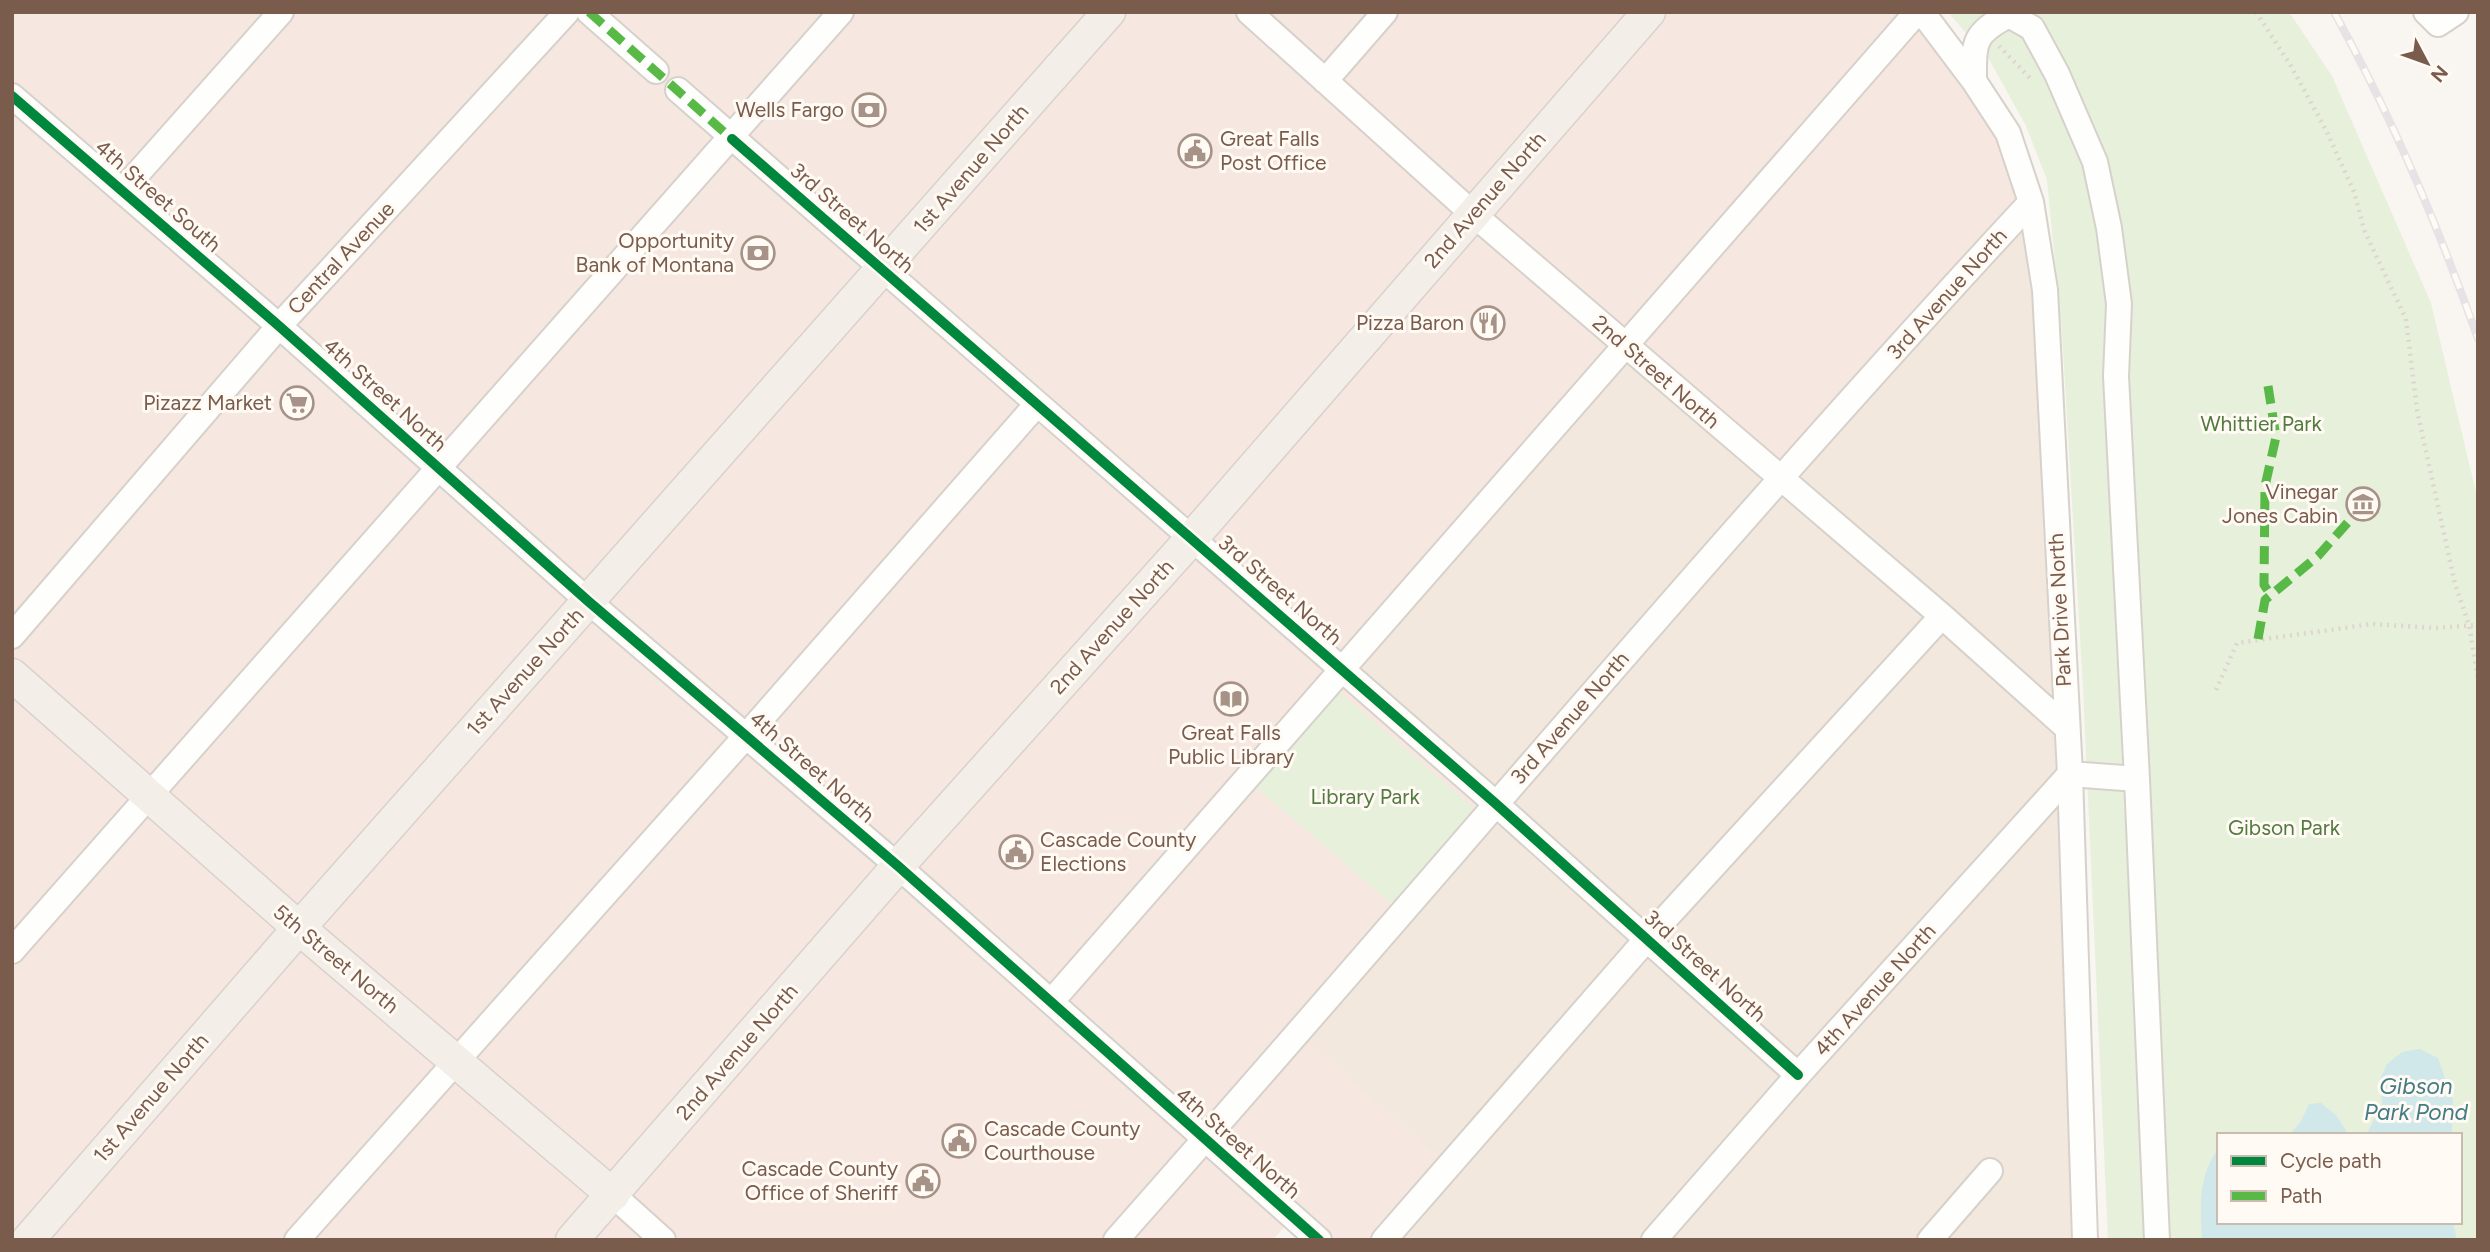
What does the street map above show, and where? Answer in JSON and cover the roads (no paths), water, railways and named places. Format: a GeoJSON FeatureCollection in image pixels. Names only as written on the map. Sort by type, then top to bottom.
{"type":"FeatureCollection","features":[{"type":"Feature","properties":{"kind":"main road","name":"1st Avenue North"},"geometry":{"type":"LineString","coordinates":[[28,1240],[299,928],[1109,12]]}},
{"type":"Feature","properties":{"kind":"main road","name":"2nd Avenue North"},"geometry":{"type":"LineString","coordinates":[[572,1240],[898,866],[1192,538],[1649,12]]}},
{"type":"Feature","properties":{"kind":"main road","name":"5th Street North"},"geometry":{"type":"LineString","coordinates":[[12,675],[299,928],[613,1195]]}},
{"type":"Feature","properties":{"kind":"street"},"geometry":{"type":"LineString","coordinates":[[122,191],[281,12]]}},
{"type":"Feature","properties":{"kind":"street","name":"Central Avenue"},"geometry":{"type":"LineString","coordinates":[[12,636],[279,326],[567,12]]}},
{"type":"Feature","properties":{"kind":"street"},"geometry":{"type":"LineString","coordinates":[[589,12],[656,71]]}},
{"type":"Feature","properties":{"kind":"street"},"geometry":{"type":"LineString","coordinates":[[12,951],[148,794],[732,139],[841,12]]}},
{"type":"Feature","properties":{"kind":"street","name":"2nd Street North"},"geometry":{"type":"LineString","coordinates":[[1249,12],[1473,214],[1780,480],[1942,616],[2066,727]]}},
{"type":"Feature","properties":{"kind":"street"},"geometry":{"type":"LineString","coordinates":[[1325,81],[1385,12]]}},
{"type":"Feature","properties":{"kind":"street"},"geometry":{"type":"LineString","coordinates":[[1051,1002],[1920,12]]}},
{"type":"Feature","properties":{"kind":"street","name":"Park Drive North"},"geometry":{"type":"LineString","coordinates":[[1920,12],[1974,81],[2008,133],[2031,202],[2045,290],[2070,774],[2085,1240]]}},
{"type":"Feature","properties":{"kind":"street"},"geometry":{"type":"LineString","coordinates":[[2426,12],[2438,24],[2456,12]]}},
{"type":"Feature","properties":{"kind":"street"},"geometry":{"type":"LineString","coordinates":[[1974,81],[1974,43],[1985,27],[2008,15],[2032,28],[2057,74],[2095,162],[2109,228],[2119,304],[2116,376],[2157,1240]]}},
{"type":"Feature","properties":{"kind":"street","name":"3rd Street North"},"geometry":{"type":"LineString","coordinates":[[677,90],[1495,803],[1798,1074]]}},
{"type":"Feature","properties":{"kind":"street","name":"4th Street South"},"geometry":{"type":"LineString","coordinates":[[12,96],[279,326]]}},
{"type":"Feature","properties":{"kind":"street","name":"3rd Avenue North"},"geometry":{"type":"LineString","coordinates":[[1116,1240],[1495,803],[1780,480],[2031,202]]}},
{"type":"Feature","properties":{"kind":"street","name":"4th Street North"},"geometry":{"type":"LineString","coordinates":[[279,326],[588,601],[898,866],[1319,1240]]}},
{"type":"Feature","properties":{"kind":"street"},"geometry":{"type":"LineString","coordinates":[[297,1240],[454,1060],[746,736],[1037,404]]}},
{"type":"Feature","properties":{"kind":"street"},"geometry":{"type":"LineString","coordinates":[[1384,1240],[1646,940],[1942,616]]}},
{"type":"Feature","properties":{"kind":"street"},"geometry":{"type":"LineString","coordinates":[[2070,774],[2137,779]]}},
{"type":"Feature","properties":{"kind":"street","name":"4th Avenue North"},"geometry":{"type":"LineString","coordinates":[[1654,1240],[1798,1074],[2070,774]]}},
{"type":"Feature","properties":{"kind":"street"},"geometry":{"type":"LineString","coordinates":[[1930,1240],[1990,1171]]}},
{"type":"Feature","properties":{"kind":"street","name":"5th Street North"},"geometry":{"type":"LineString","coordinates":[[613,1195],[663,1240]]}},
{"type":"Feature","properties":{"kind":"water","name":"Gibson Park Pond"},"geometry":{"type":"Polygon","coordinates":[[[2420,1049],[2438,1058],[2453,1101],[2452,1133],[2367,1133],[2382,1104],[2380,1079],[2387,1064],[2402,1052],[2420,1049]]]}},
{"type":"Feature","properties":{"kind":"water","name":"Gibson Park Pond"},"geometry":{"type":"Polygon","coordinates":[[[2321,1103],[2336,1115],[2348,1133],[2291,1133],[2301,1121],[2309,1104],[2321,1103]]]}},
{"type":"Feature","properties":{"kind":"water"},"geometry":{"type":"Polygon","coordinates":[[[2217,1150],[2217,1224],[2453,1224],[2457,1240],[2202,1240],[2203,1182],[2217,1150]]]}},
{"type":"Feature","properties":{"kind":"railway"},"geometry":{"type":"LineString","coordinates":[[2334,12],[2413,172],[2478,339]]}},
{"type":"Feature","properties":{"kind":"place","name":"Wells Fargo"},"geometry":{"type":"Point","coordinates":[869,110]}},
{"type":"Feature","properties":{"kind":"place","name":"Great Falls Post Office"},"geometry":{"type":"Point","coordinates":[1195,151]}},
{"type":"Feature","properties":{"kind":"place","name":"Opportunity Bank of Montana"},"geometry":{"type":"Point","coordinates":[758,253]}},
{"type":"Feature","properties":{"kind":"place","name":"Pizza Baron"},"geometry":{"type":"Point","coordinates":[1488,323]}},
{"type":"Feature","properties":{"kind":"place","name":"Pizazz Market"},"geometry":{"type":"Point","coordinates":[297,403]}},
{"type":"Feature","properties":{"kind":"place","name":"Vinegar Jones Cabin"},"geometry":{"type":"Point","coordinates":[2363,504]}},
{"type":"Feature","properties":{"kind":"place","name":"Great Falls Public Library"},"geometry":{"type":"Point","coordinates":[1231,699]}},
{"type":"Feature","properties":{"kind":"place","name":"Cascade County Elections"},"geometry":{"type":"Point","coordinates":[1016,852]}},
{"type":"Feature","properties":{"kind":"place","name":"Cascade County Courthouse"},"geometry":{"type":"Point","coordinates":[959,1141]}},
{"type":"Feature","properties":{"kind":"place","name":"Cascade County Office of Sheriff"},"geometry":{"type":"Point","coordinates":[923,1181]}},
{"type":"Feature","properties":{"kind":"park label","name":"Whittier Park"},"geometry":{"type":"Point","coordinates":[2261,424]}},
{"type":"Feature","properties":{"kind":"park label","name":"Library Park"},"geometry":{"type":"Point","coordinates":[1365,797]}},
{"type":"Feature","properties":{"kind":"park label","name":"Gibson Park"},"geometry":{"type":"Point","coordinates":[2284,828]}}]}
